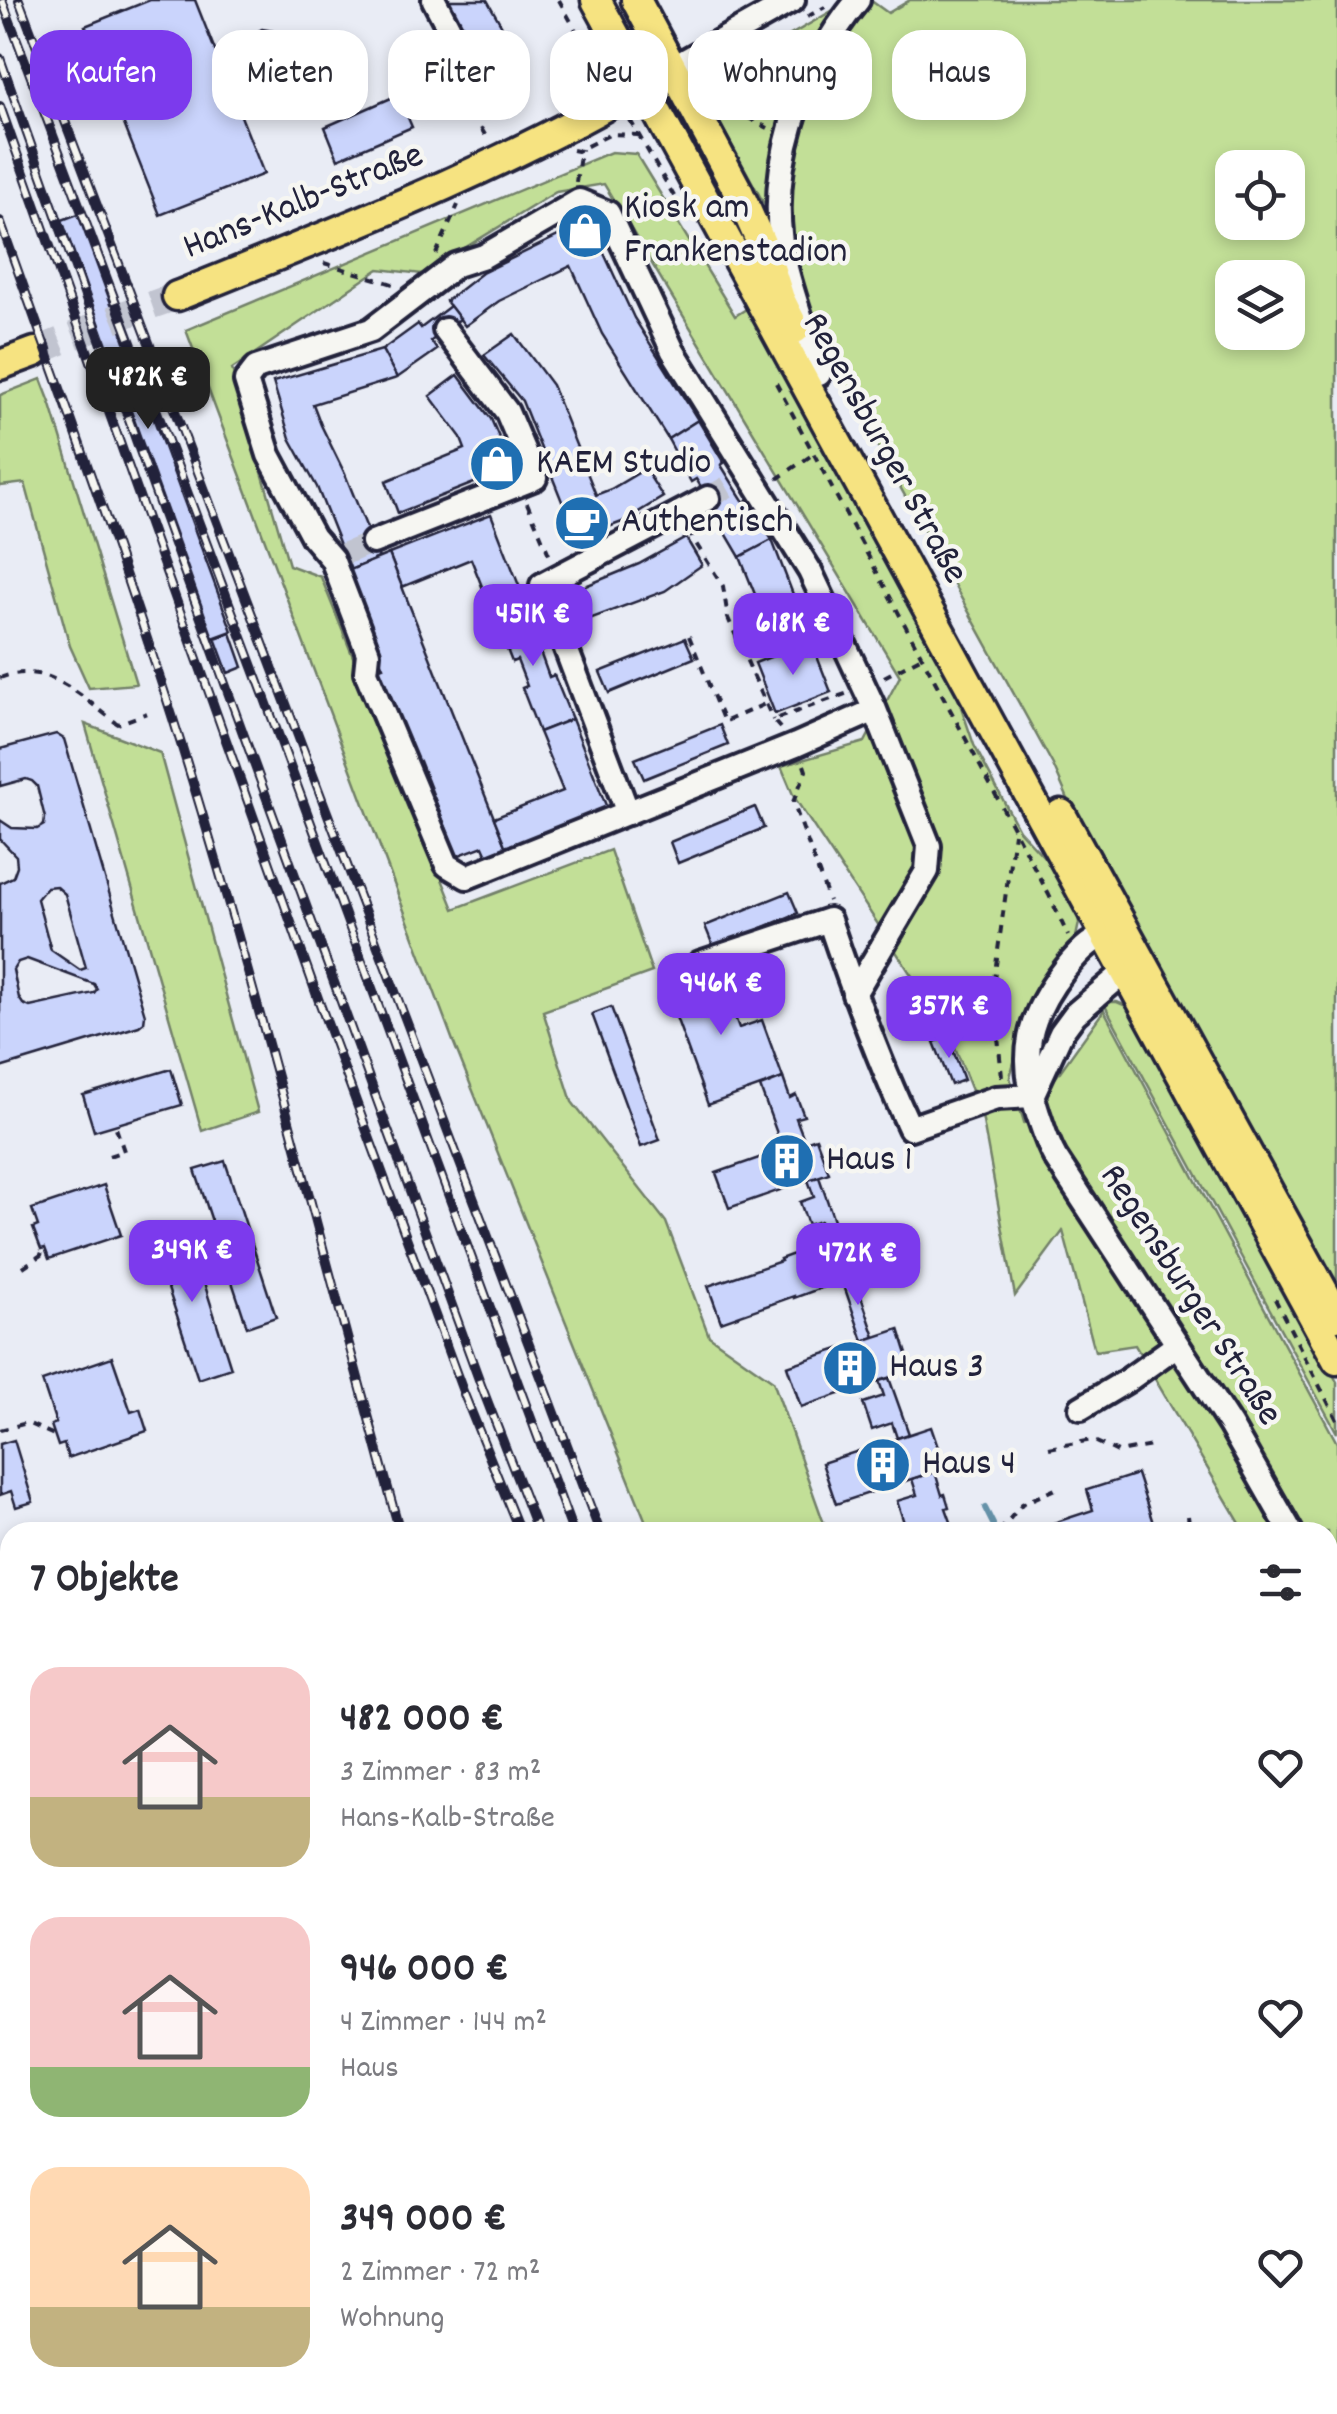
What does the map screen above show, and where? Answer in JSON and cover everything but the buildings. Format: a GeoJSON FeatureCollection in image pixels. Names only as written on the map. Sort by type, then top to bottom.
{"type":"FeatureCollection","features":[{"type":"Feature","properties":{"kind":"main road","name":"Regensburger Straße"},"geometry":{"type":"LineString","coordinates":[[596,0],[607,30]]}},
{"type":"Feature","properties":{"kind":"main road","name":"Regensburger Straße"},"geometry":{"type":"LineString","coordinates":[[636,0],[672,68],[688,87]]}},
{"type":"Feature","properties":{"kind":"main road","name":"Hans-Kalb-Straße"},"geometry":{"type":"LineString","coordinates":[[668,70],[672,68]]}},
{"type":"Feature","properties":{"kind":"main road","name":"Hans-Kalb-Straße"},"geometry":{"type":"LineString","coordinates":[[176,296],[482,170],[580,120]]}},
{"type":"Feature","properties":{"kind":"main road","name":"Regensburger Straße"},"geometry":{"type":"LineString","coordinates":[[646,120],[825,448],[1115,932]]}},
{"type":"Feature","properties":{"kind":"main road","name":"Regensburger Straße"},"geometry":{"type":"LineString","coordinates":[[709,120],[765,252],[786,313],[1133,965],[1337,1360]]}},
{"type":"Feature","properties":{"kind":"main road"},"geometry":{"type":"LineString","coordinates":[[0,365],[34,352]]}},
{"type":"Feature","properties":{"kind":"main road"},"geometry":{"type":"LineString","coordinates":[[1133,965],[1337,1316]]}},
{"type":"Feature","properties":{"kind":"street"},"geometry":{"type":"LineString","coordinates":[[434,0],[450,30]]}},
{"type":"Feature","properties":{"kind":"street"},"geometry":{"type":"LineString","coordinates":[[819,374],[783,252],[780,185],[788,136],[802,96],[836,30],[858,0]]}},
{"type":"Feature","properties":{"kind":"street"},"geometry":{"type":"LineString","coordinates":[[672,68],[799,9]]}},
{"type":"Feature","properties":{"kind":"street"},"geometry":{"type":"LineString","coordinates":[[854,994],[927,871],[929,846],[875,710],[810,571],[746,483],[674,352],[608,213],[579,202],[484,256],[456,265],[371,330],[256,368],[246,381],[269,455],[314,537],[338,556],[368,652],[366,672],[447,865],[468,877],[875,710]]}},
{"type":"Feature","properties":{"kind":"street"},"geometry":{"type":"LineString","coordinates":[[372,542],[535,478],[507,412],[418,295]]}},
{"type":"Feature","properties":{"kind":"street"},"geometry":{"type":"LineString","coordinates":[[628,812],[550,581],[708,498]]}},
{"type":"Feature","properties":{"kind":"street"},"geometry":{"type":"LineString","coordinates":[[700,962],[829,920],[884,1074],[910,1128],[1007,1096],[1032,1096],[1061,1033],[1085,1004],[1133,965]]}},
{"type":"Feature","properties":{"kind":"street","name":"Regensburger Straße"},"geometry":{"type":"LineString","coordinates":[[1115,932],[1093,940],[1077,954],[1040,1005],[1031,1030],[1026,1065],[1032,1096],[1050,1148],[1230,1425],[1285,1522]]}},
{"type":"Feature","properties":{"kind":"street"},"geometry":{"type":"LineString","coordinates":[[1081,1408],[1177,1345]]}},
{"type":"Feature","properties":{"kind":"path"},"geometry":{"type":"LineString","coordinates":[[559,0],[575,30]]}},
{"type":"Feature","properties":{"kind":"path"},"geometry":{"type":"LineString","coordinates":[[799,9],[838,0]]}},
{"type":"Feature","properties":{"kind":"path"},"geometry":{"type":"LineString","coordinates":[[636,120],[638,135],[679,205]]}},
{"type":"Feature","properties":{"kind":"path"},"geometry":{"type":"LineString","coordinates":[[743,120],[788,136]]}},
{"type":"Feature","properties":{"kind":"path"},"geometry":{"type":"LineString","coordinates":[[481,128],[488,140]]}},
{"type":"Feature","properties":{"kind":"path"},"geometry":{"type":"LineString","coordinates":[[579,202],[576,182],[581,148]]}},
{"type":"Feature","properties":{"kind":"path"},"geometry":{"type":"LineString","coordinates":[[434,259],[458,206]]}},
{"type":"Feature","properties":{"kind":"path"},"geometry":{"type":"LineString","coordinates":[[319,261],[389,282]]}},
{"type":"Feature","properties":{"kind":"path"},"geometry":{"type":"LineString","coordinates":[[768,368],[825,448],[922,657],[1077,954]]}},
{"type":"Feature","properties":{"kind":"path"},"geometry":{"type":"LineString","coordinates":[[746,483],[825,448]]}},
{"type":"Feature","properties":{"kind":"path"},"geometry":{"type":"LineString","coordinates":[[520,486],[550,581]]}},
{"type":"Feature","properties":{"kind":"path"},"geometry":{"type":"LineString","coordinates":[[678,514],[724,586],[728,618],[765,704],[773,720],[796,745],[806,771],[792,802],[831,906],[829,920]]}},
{"type":"Feature","properties":{"kind":"path"},"geometry":{"type":"LineString","coordinates":[[689,636],[724,722],[765,704]]}},
{"type":"Feature","properties":{"kind":"path"},"geometry":{"type":"LineString","coordinates":[[773,720],[865,687],[922,657]]}},
{"type":"Feature","properties":{"kind":"path"},"geometry":{"type":"LineString","coordinates":[[0,678],[16,672],[51,675],[118,724],[147,714]]}},
{"type":"Feature","properties":{"kind":"path"},"geometry":{"type":"LineString","coordinates":[[1007,1096],[1000,1068],[993,986],[1015,830]]}},
{"type":"Feature","properties":{"kind":"path"},"geometry":{"type":"LineString","coordinates":[[109,1156],[124,1151],[114,1125]]}},
{"type":"Feature","properties":{"kind":"path"},"geometry":{"type":"LineString","coordinates":[[23,1266],[41,1255],[43,1248]]}},
{"type":"Feature","properties":{"kind":"path"},"geometry":{"type":"LineString","coordinates":[[1276,1300],[1337,1420]]}},
{"type":"Feature","properties":{"kind":"path"},"geometry":{"type":"LineString","coordinates":[[0,1430],[27,1423],[54,1435]]}},
{"type":"Feature","properties":{"kind":"path"},"geometry":{"type":"LineString","coordinates":[[1049,1448],[1092,1440],[1118,1452],[1152,1446]]}},
{"type":"Feature","properties":{"kind":"path"},"geometry":{"type":"LineString","coordinates":[[1007,1522],[1022,1504],[1055,1489]]}},
{"type":"Feature","properties":{"kind":"path"},"geometry":{"type":"LineString","coordinates":[[1188,1516],[1189,1522]]}},
{"type":"Feature","properties":{"kind":"green space"},"geometry":{"type":"Polygon","coordinates":[[[870,0],[888,13],[910,0],[1337,0],[1337,1297],[1083,833],[1053,765],[805,314],[782,223],[802,120],[872,120],[872,30],[850,30],[870,0]]]}},
{"type":"Feature","properties":{"kind":"green space"},"geometry":{"type":"Polygon","coordinates":[[[842,5],[833,30],[799,30],[842,5]]]}},
{"type":"Feature","properties":{"kind":"green space"},"geometry":{"type":"Polygon","coordinates":[[[718,120],[802,120],[772,207],[767,209],[718,120]]]}},
{"type":"Feature","properties":{"kind":"green space"},"geometry":{"type":"Polygon","coordinates":[[[611,152],[636,154],[735,316],[751,306],[953,683],[974,745],[1019,830],[1055,869],[1078,915],[1076,937],[1028,1010],[1010,1077],[1024,1122],[1104,1010],[1337,1443],[1337,1522],[1239,1522],[1135,1345],[1095,1351],[1063,1231],[1015,1296],[982,1116],[949,1032],[794,797],[781,766],[865,742],[900,676],[604,184],[556,192],[422,274],[379,269],[232,369],[289,565],[321,577],[454,909],[610,850],[652,972],[543,1011],[572,1102],[666,1222],[709,1336],[773,1381],[823,1522],[646,1522],[453,1041],[186,330],[611,152]]]}},
{"type":"Feature","properties":{"kind":"green space"},"geometry":{"type":"Polygon","coordinates":[[[41,379],[136,684],[89,688],[70,646],[25,483],[0,486],[0,395],[41,379]]]}},
{"type":"Feature","properties":{"kind":"green space"},"geometry":{"type":"Polygon","coordinates":[[[85,724],[160,753],[258,1112],[202,1131],[85,724]]]}},
{"type":"Feature","properties":{"kind":"green space"},"geometry":{"type":"Polygon","coordinates":[[[1103,1002],[1131,1008],[1337,1382],[1337,1433],[1103,1002]]]}},
{"type":"Feature","properties":{"kind":"waterway"},"geometry":{"type":"LineString","coordinates":[[985,1508],[992,1522]]}},
{"type":"Feature","properties":{"kind":"tunnel"},"geometry":{"type":"LineString","coordinates":[[35,352],[177,296]]}},
{"type":"Feature","properties":{"kind":"tunnel"},"geometry":{"type":"LineString","coordinates":[[708,498],[732,484]]}},
{"type":"Feature","properties":{"kind":"tunnel"},"geometry":{"type":"LineString","coordinates":[[344,554],[373,542]]}},
{"type":"Feature","properties":{"kind":"railway"},"geometry":{"type":"LineString","coordinates":[[2,0],[569,1522]]}},
{"type":"Feature","properties":{"kind":"railway"},"geometry":{"type":"LineString","coordinates":[[19,0],[596,1522]]}},
{"type":"Feature","properties":{"kind":"railway"},"geometry":{"type":"LineString","coordinates":[[0,58],[140,451],[534,1522]]}},
{"type":"Feature","properties":{"kind":"railway"},"geometry":{"type":"LineString","coordinates":[[0,106],[320,1004],[464,1394],[516,1522]]}},
{"type":"Feature","properties":{"kind":"railway"},"geometry":{"type":"LineString","coordinates":[[0,221],[116,547],[211,842],[397,1522]]}},
{"type":"Feature","properties":{"kind":"place","name":"Kiosk am Frankenstadion"},"geometry":{"type":"Point","coordinates":[585,231]}},
{"type":"Feature","properties":{"kind":"place","name":"KAEM Studio"},"geometry":{"type":"Point","coordinates":[497,464]}},
{"type":"Feature","properties":{"kind":"place","name":"Authentisch"},"geometry":{"type":"Point","coordinates":[582,523]}},
{"type":"Feature","properties":{"kind":"place","name":"Haus 1"},"geometry":{"type":"Point","coordinates":[787,1161]}},
{"type":"Feature","properties":{"kind":"place","name":"Haus 3"},"geometry":{"type":"Point","coordinates":[850,1368]}},
{"type":"Feature","properties":{"kind":"place","name":"Haus 4"},"geometry":{"type":"Point","coordinates":[883,1465]}}]}
